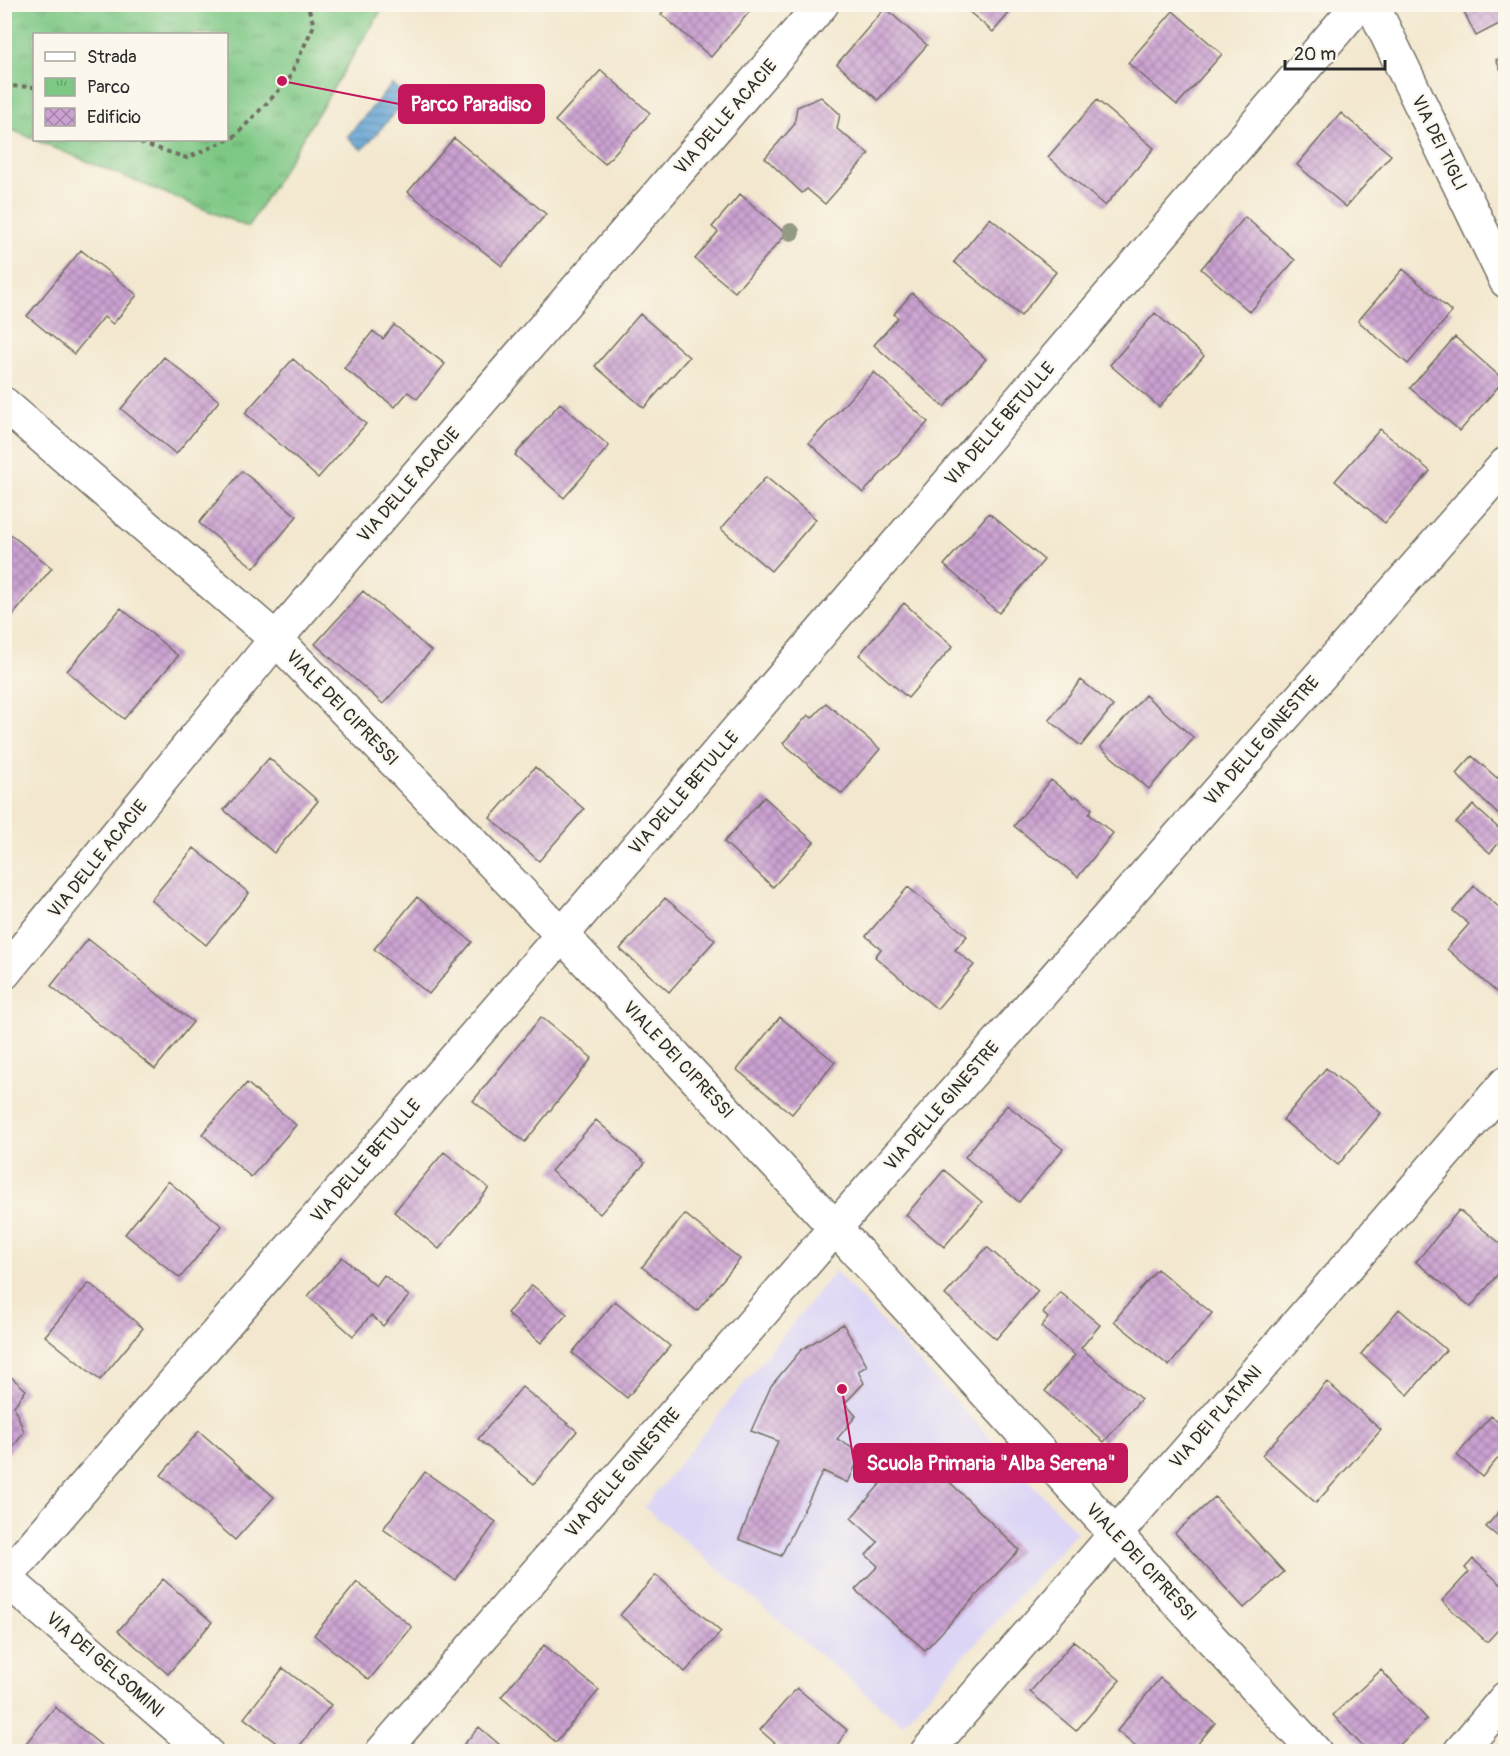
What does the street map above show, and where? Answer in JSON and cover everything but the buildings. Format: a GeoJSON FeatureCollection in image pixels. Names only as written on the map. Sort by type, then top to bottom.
{"type":"FeatureCollection","features":[{"type":"Feature","properties":{"kind":"street","name":"VIA DELLE ACACIE"},"geometry":{"type":"LineString","coordinates":[[11,953],[276,639],[822,4]]}},
{"type":"Feature","properties":{"kind":"street","name":"VIA DELLE BETULLE"},"geometry":{"type":"LineString","coordinates":[[5,1578],[562,935],[1359,4]]}},
{"type":"Feature","properties":{"kind":"street","name":"VIA DEI TIGLI"},"geometry":{"type":"LineString","coordinates":[[1371,4],[1506,281]]}},
{"type":"Feature","properties":{"kind":"street","name":"VIALE DEI CIPRESSI"},"geometry":{"type":"LineString","coordinates":[[4,404],[276,639],[562,935],[835,1228],[1315,1752]]}},
{"type":"Feature","properties":{"kind":"street","name":"VIA DELLE GINESTRE"},"geometry":{"type":"LineString","coordinates":[[381,1752],[835,1228],[1506,464]]}},
{"type":"Feature","properties":{"kind":"street","name":"VIA DEI PLATANI"},"geometry":{"type":"LineString","coordinates":[[927,1752],[1506,1083]]}},
{"type":"Feature","properties":{"kind":"street","name":"VIA DEI GELSOMINI"},"geometry":{"type":"LineString","coordinates":[[5,1578],[206,1752]]}},
{"type":"Feature","properties":{"kind":"street"},"geometry":{"type":"LineString","coordinates":[[1460,1752],[1506,1698]]}},
{"type":"Feature","properties":{"kind":"path"},"geometry":{"type":"LineString","coordinates":[[228,140],[234,137],[288,81],[314,25],[307,4]]}},
{"type":"Feature","properties":{"kind":"path"},"geometry":{"type":"LineString","coordinates":[[4,86],[33,87]]}},
{"type":"Feature","properties":{"kind":"path"},"geometry":{"type":"LineString","coordinates":[[135,141],[187,158],[225,141]]}},
{"type":"Feature","properties":{"kind":"shaded area"},"geometry":{"type":"Polygon","coordinates":[[[835,1271],[1077,1532],[902,1724],[644,1507],[835,1271]]]}},
{"type":"Feature","properties":{"kind":"green space"},"geometry":{"type":"Polygon","coordinates":[[[377,4],[382,9],[248,227],[37,141],[228,141],[228,33],[33,33],[33,139],[5,127],[5,5],[377,4]]]}},
{"type":"Feature","properties":{"kind":"water"},"geometry":{"type":"Polygon","coordinates":[[[392,84],[408,98],[362,150],[347,137],[392,84]]]}},
{"type":"Feature","properties":{"kind":"place","name":"Parco Paradiso"},"geometry":{"type":"Point","coordinates":[282,81]}},
{"type":"Feature","properties":{"kind":"place","name":"Scuola Primaria \"Alba Serena\""},"geometry":{"type":"Point","coordinates":[842,1389]}}]}
